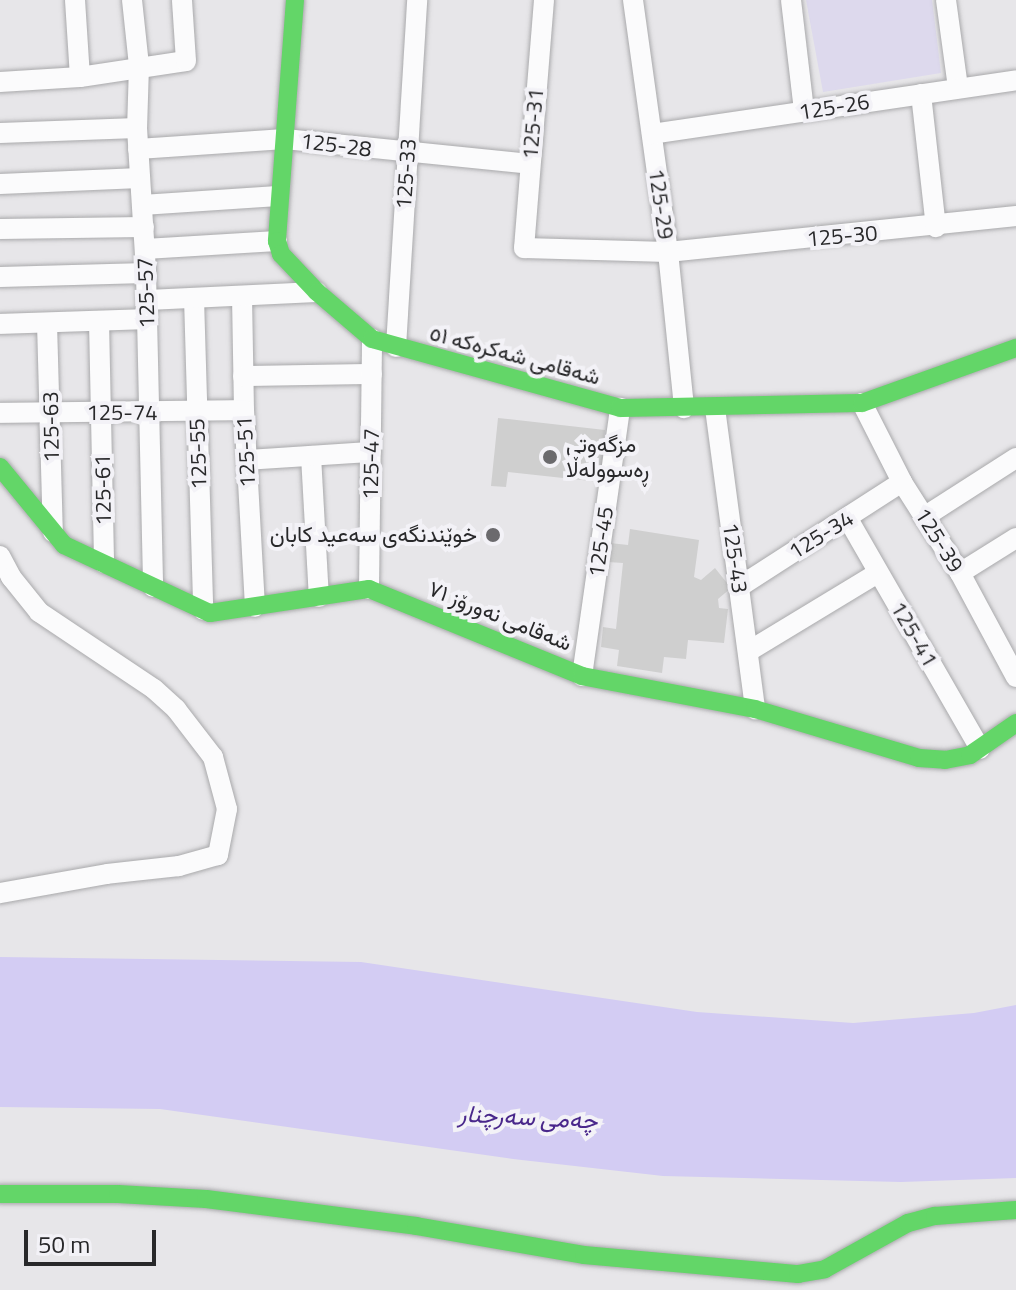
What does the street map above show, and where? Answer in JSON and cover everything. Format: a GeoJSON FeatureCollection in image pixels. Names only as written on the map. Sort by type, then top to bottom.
{"type":"FeatureCollection","features":[{"type":"Feature","properties":{"kind":"street"},"geometry":{"type":"LineString","coordinates":[[75,0],[80,77]]}},
{"type":"Feature","properties":{"kind":"street","name":"125-57"},"geometry":{"type":"LineString","coordinates":[[132,0],[139,66],[137,139],[146,273],[153,587]]}},
{"type":"Feature","properties":{"kind":"street"},"geometry":{"type":"LineString","coordinates":[[0,82],[80,77],[186,61],[182,0]]}},
{"type":"Feature","properties":{"kind":"street"},"geometry":{"type":"LineString","coordinates":[[145,249],[277,241],[295,0]]}},
{"type":"Feature","properties":{"kind":"street","name":"125-33"},"geometry":{"type":"LineString","coordinates":[[396,347],[417,0]]}},
{"type":"Feature","properties":{"kind":"street","name":"125-31"},"geometry":{"type":"LineString","coordinates":[[524,248],[544,0]]}},
{"type":"Feature","properties":{"kind":"street","name":"125-29"},"geometry":{"type":"LineString","coordinates":[[633,0],[668,252],[684,408]]}},
{"type":"Feature","properties":{"kind":"street"},"geometry":{"type":"LineString","coordinates":[[791,0],[804,111]]}},
{"type":"Feature","properties":{"kind":"street"},"geometry":{"type":"LineString","coordinates":[[946,0],[958,88]]}},
{"type":"Feature","properties":{"kind":"street","name":"125-26"},"geometry":{"type":"LineString","coordinates":[[652,134],[1016,80]]}},
{"type":"Feature","properties":{"kind":"street"},"geometry":{"type":"LineString","coordinates":[[921,94],[936,227]]}},
{"type":"Feature","properties":{"kind":"street","name":"125-28"},"geometry":{"type":"LineString","coordinates":[[0,133],[137,139],[285,139],[408,154],[530,164]]}},
{"type":"Feature","properties":{"kind":"street"},"geometry":{"type":"LineString","coordinates":[[0,184],[140,178]]}},
{"type":"Feature","properties":{"kind":"street"},"geometry":{"type":"LineString","coordinates":[[142,205],[278,196]]}},
{"type":"Feature","properties":{"kind":"street","name":"125-30"},"geometry":{"type":"LineString","coordinates":[[524,248],[668,252],[936,227],[1016,216]]}},
{"type":"Feature","properties":{"kind":"street"},"geometry":{"type":"LineString","coordinates":[[0,229],[144,227]]}},
{"type":"Feature","properties":{"kind":"street","name":"شەقامی شەکرەکە ٥١"},"geometry":{"type":"LineString","coordinates":[[277,241],[281,254],[317,292],[372,339],[620,408],[862,403],[1016,348]]}},
{"type":"Feature","properties":{"kind":"street"},"geometry":{"type":"LineString","coordinates":[[0,277],[146,273]]}},
{"type":"Feature","properties":{"kind":"street"},"geometry":{"type":"LineString","coordinates":[[0,324],[99,321],[194,298],[317,292]]}},
{"type":"Feature","properties":{"kind":"street","name":"125-51"},"geometry":{"type":"LineString","coordinates":[[242,296],[244,410],[255,607]]}},
{"type":"Feature","properties":{"kind":"street","name":"125-55"},"geometry":{"type":"LineString","coordinates":[[194,298],[203,610]]}},
{"type":"Feature","properties":{"kind":"street","name":"125-61"},"geometry":{"type":"LineString","coordinates":[[99,321],[104,563]]}},
{"type":"Feature","properties":{"kind":"street","name":"125-63"},"geometry":{"type":"LineString","coordinates":[[47,323],[52,413],[53,532]]}},
{"type":"Feature","properties":{"kind":"street","name":"125-47"},"geometry":{"type":"LineString","coordinates":[[369,589],[372,339]]}},
{"type":"Feature","properties":{"kind":"street"},"geometry":{"type":"LineString","coordinates":[[243,376],[372,374]]}},
{"type":"Feature","properties":{"kind":"street","name":"125-39"},"geometry":{"type":"LineString","coordinates":[[862,403],[902,482],[960,573],[1016,677]]}},
{"type":"Feature","properties":{"kind":"street","name":"125-45"},"geometry":{"type":"LineString","coordinates":[[582,676],[620,408]]}},
{"type":"Feature","properties":{"kind":"street","name":"125-43"},"geometry":{"type":"LineString","coordinates":[[715,408],[755,709]]}},
{"type":"Feature","properties":{"kind":"street","name":"125-74"},"geometry":{"type":"LineString","coordinates":[[0,413],[244,410]]}},
{"type":"Feature","properties":{"kind":"street"},"geometry":{"type":"LineString","coordinates":[[247,460],[371,452]]}},
{"type":"Feature","properties":{"kind":"street"},"geometry":{"type":"LineString","coordinates":[[311,456],[319,597]]}},
{"type":"Feature","properties":{"kind":"street"},"geometry":{"type":"LineString","coordinates":[[924,517],[1016,458]]}},
{"type":"Feature","properties":{"kind":"street"},"geometry":{"type":"LineString","coordinates":[[0,467],[64,545],[210,613],[369,589]]}},
{"type":"Feature","properties":{"kind":"street","name":"125-34"},"geometry":{"type":"LineString","coordinates":[[739,587],[902,482]]}},
{"type":"Feature","properties":{"kind":"street","name":"125-41"},"geometry":{"type":"LineString","coordinates":[[848,519],[980,749]]}},
{"type":"Feature","properties":{"kind":"street"},"geometry":{"type":"LineString","coordinates":[[960,573],[1016,538]]}},
{"type":"Feature","properties":{"kind":"street"},"geometry":{"type":"LineString","coordinates":[[0,556],[11,577],[39,612],[154,689],[176,709],[213,757],[227,809],[218,855],[179,866],[107,874],[0,893]]}},
{"type":"Feature","properties":{"kind":"street"},"geometry":{"type":"LineString","coordinates":[[749,651],[878,573]]}},
{"type":"Feature","properties":{"kind":"street","name":"شەقامی نەورۆز ٧١"},"geometry":{"type":"LineString","coordinates":[[369,589],[582,676],[755,709],[919,758],[958,759],[980,749],[1016,723]]}},
{"type":"Feature","properties":{"kind":"street"},"geometry":{"type":"LineString","coordinates":[[0,1194],[118,1194],[206,1199],[416,1226],[584,1255],[798,1274],[825,1269],[908,1223],[935,1216],[1016,1210]]}},
{"type":"Feature","properties":{"kind":"shaded area"},"geometry":{"type":"Polygon","coordinates":[[[806,0],[932,0],[941,73],[823,92],[806,0]]]}},
{"type":"Feature","properties":{"kind":"water","name":"چەمی سەرچنار"},"geometry":{"type":"Polygon","coordinates":[[[0,957],[361,962],[697,1012],[853,1023],[974,1013],[1016,1005],[1016,1178],[901,1182],[663,1176],[513,1159],[160,1109],[0,1107],[0,957]]]}},
{"type":"Feature","properties":{"kind":"building","name":"مزگەوتی ڕەسوولەڵا"},"geometry":{"type":"Polygon","coordinates":[[[498,418],[605,430],[603,448],[608,449],[600,482],[508,472],[506,487],[491,486],[498,418]]]}},
{"type":"Feature","properties":{"kind":"building"},"geometry":{"type":"Polygon","coordinates":[[[630,529],[699,540],[694,577],[701,580],[715,568],[731,588],[718,599],[719,608],[728,609],[724,643],[688,640],[686,659],[664,657],[662,673],[617,666],[619,650],[601,647],[603,627],[616,629],[623,563],[608,562],[610,543],[628,545],[630,529]]]}},
{"type":"Feature","properties":{"kind":"traffic: fast"},"geometry":{"type":"LineString","coordinates":[[295,0],[277,241],[281,254],[317,292],[372,339],[620,408],[862,403],[1016,348]]}},
{"type":"Feature","properties":{"kind":"traffic: fast"},"geometry":{"type":"LineString","coordinates":[[0,467],[64,545],[210,613],[369,589],[582,676],[755,709],[919,758],[945,760],[970,755],[1016,723]]}},
{"type":"Feature","properties":{"kind":"traffic: fast"},"geometry":{"type":"LineString","coordinates":[[0,1194],[118,1194],[206,1199],[416,1226],[584,1255],[798,1274],[825,1269],[908,1223],[935,1216],[1016,1210]]}},
{"type":"Feature","properties":{"kind":"place","name":"مزگەوتی ڕەسوولەڵا"},"geometry":{"type":"Point","coordinates":[550,457]}},
{"type":"Feature","properties":{"kind":"place","name":"خوێندنگەی سەعید کابان"},"geometry":{"type":"Point","coordinates":[493,535]}}]}
